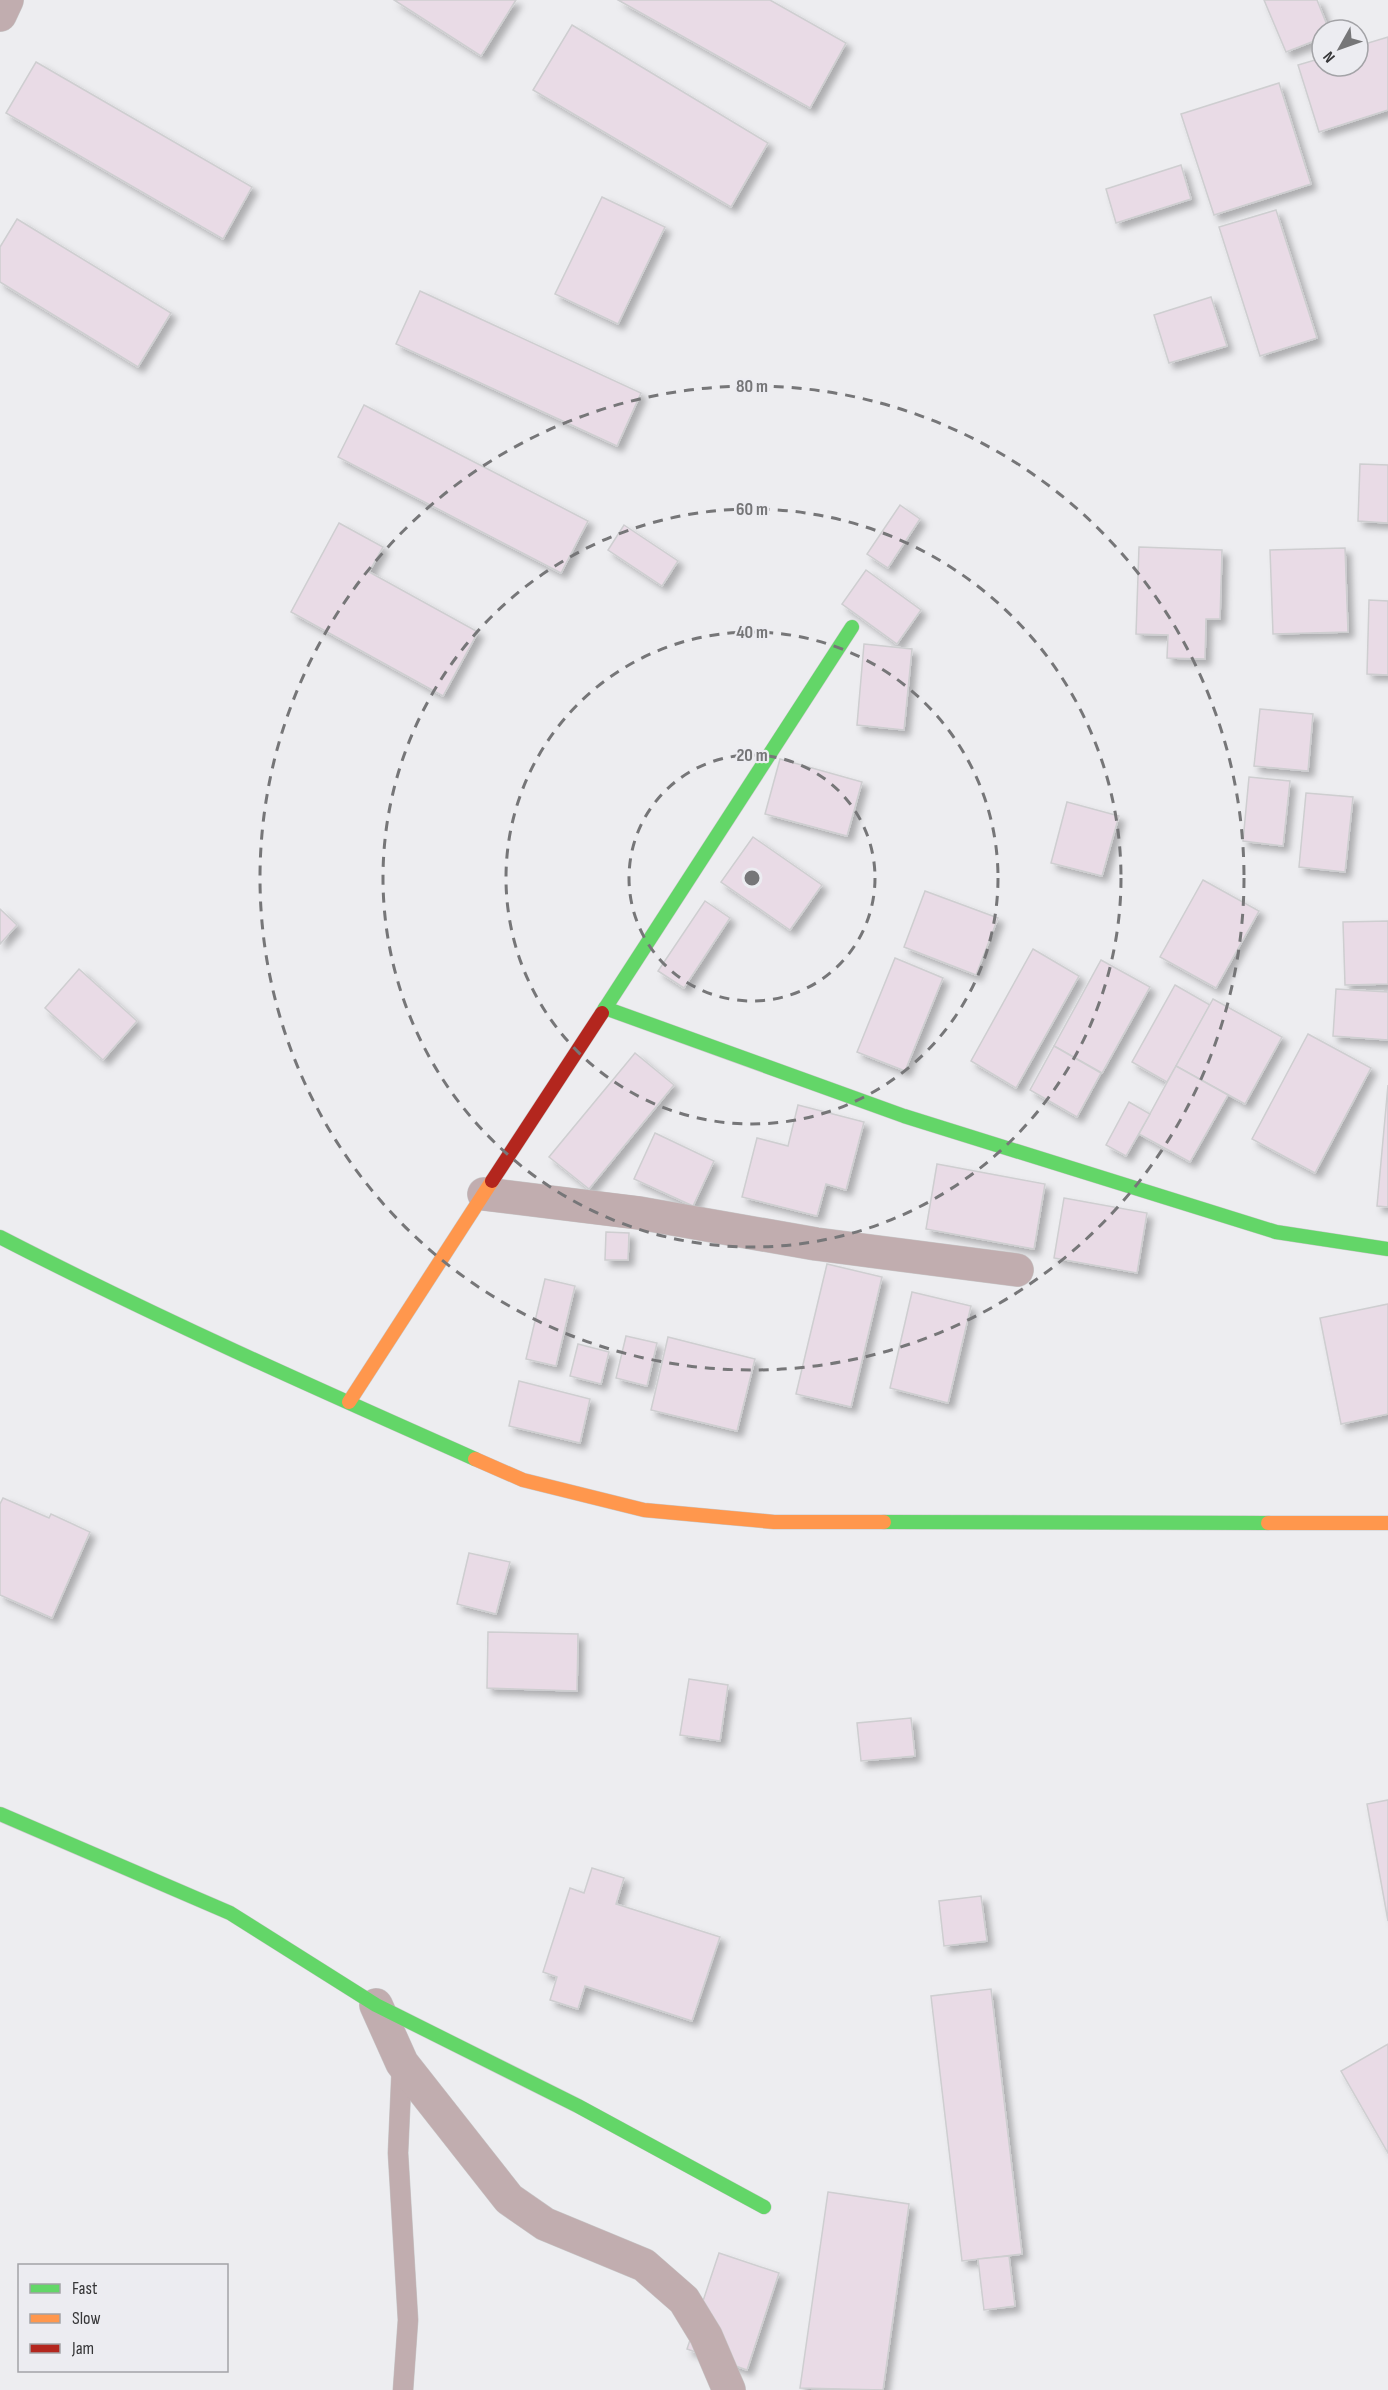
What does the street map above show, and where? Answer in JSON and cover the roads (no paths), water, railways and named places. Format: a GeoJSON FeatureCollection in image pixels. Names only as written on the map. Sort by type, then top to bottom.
{"type":"FeatureCollection","features":[{"type":"Feature","properties":{"kind":"street"},"geometry":{"type":"LineString","coordinates":[[0,15],[7,0]]}},
{"type":"Feature","properties":{"kind":"street"},"geometry":{"type":"LineString","coordinates":[[349,1402],[852,627]]}},
{"type":"Feature","properties":{"kind":"street"},"geometry":{"type":"LineString","coordinates":[[605,1008],[904,1116],[1265,1228],[1388,1249]]}},
{"type":"Feature","properties":{"kind":"street"},"geometry":{"type":"LineString","coordinates":[[484,1194],[639,1213],[816,1244],[1017,1270]]}},
{"type":"Feature","properties":{"kind":"street"},"geometry":{"type":"LineString","coordinates":[[0,1237],[103,1290],[523,1480],[644,1509],[774,1522],[1388,1523]]}},
{"type":"Feature","properties":{"kind":"street"},"geometry":{"type":"LineString","coordinates":[[0,1814],[230,1913],[376,2005],[578,2106],[764,2206]]}},
{"type":"Feature","properties":{"kind":"street"},"geometry":{"type":"LineString","coordinates":[[376,2005],[402,2063],[509,2199],[545,2224],[644,2265],[684,2300],[706,2336],[729,2390]]}},
{"type":"Feature","properties":{"kind":"lane"},"geometry":{"type":"LineString","coordinates":[[402,2063],[398,2153],[408,2320],[404,2390]]}}]}
